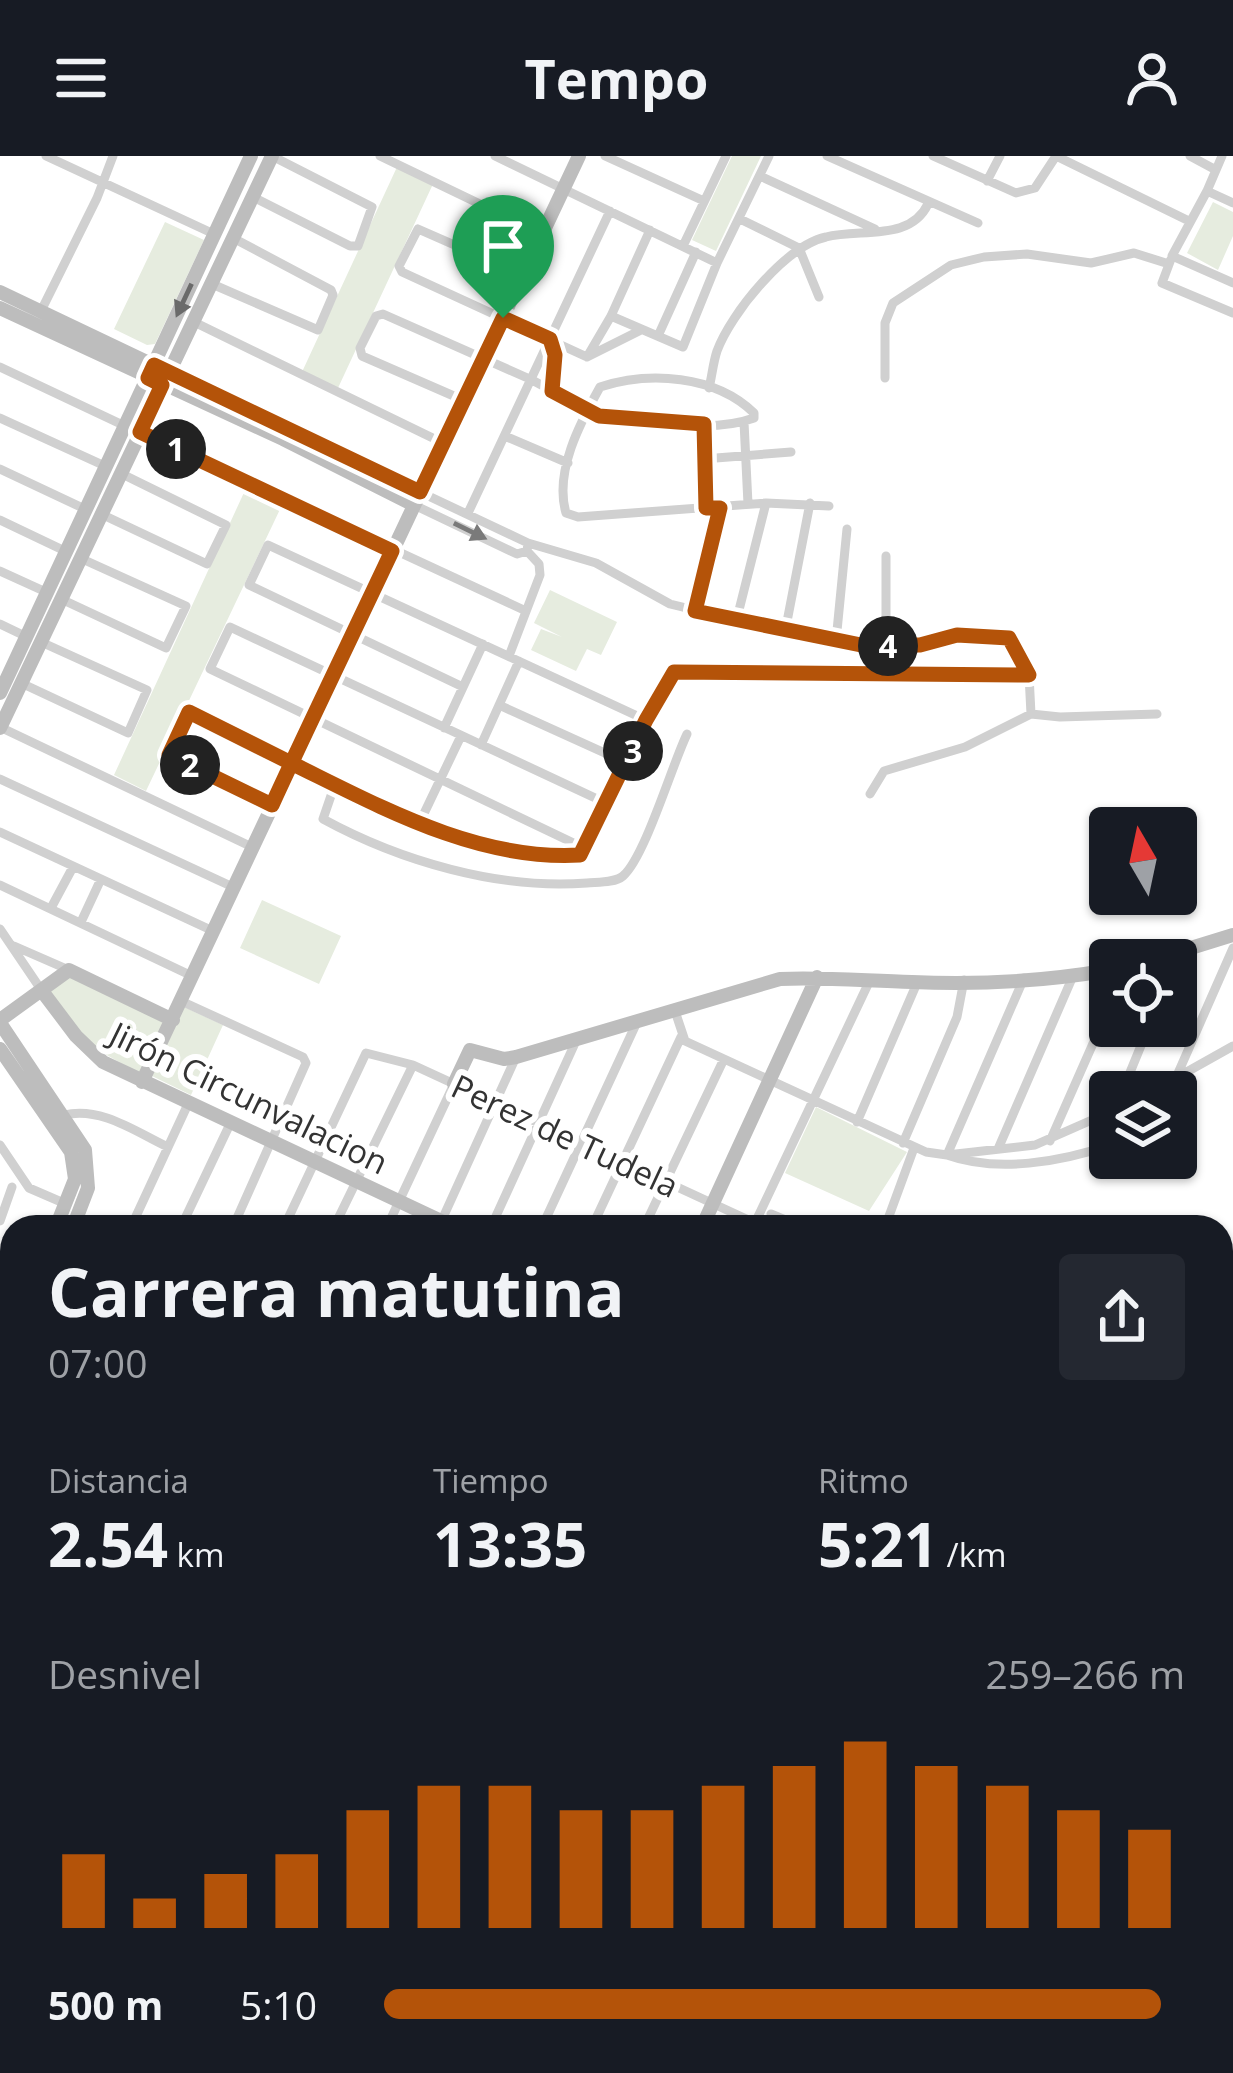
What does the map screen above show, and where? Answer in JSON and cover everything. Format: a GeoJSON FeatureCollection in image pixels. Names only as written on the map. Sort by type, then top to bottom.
{"type":"FeatureCollection","features":[{"type":"Feature","properties":{"kind":"street"},"geometry":{"type":"LineString","coordinates":[[46,156],[69,161],[101,183],[214,234]]}},
{"type":"Feature","properties":{"kind":"street"},"geometry":{"type":"LineString","coordinates":[[40,311],[113,156]]}},
{"type":"Feature","properties":{"kind":"street"},"geometry":{"type":"LineString","coordinates":[[0,693],[54,596],[105,466],[132,429],[158,375],[251,156]]}},
{"type":"Feature","properties":{"kind":"street"},"geometry":{"type":"LineString","coordinates":[[158,375],[194,322],[272,156],[373,211],[358,246],[350,246],[253,197]]}},
{"type":"Feature","properties":{"kind":"street"},"geometry":{"type":"LineString","coordinates":[[380,156],[542,234]]}},
{"type":"Feature","properties":{"kind":"street"},"geometry":{"type":"LineString","coordinates":[[495,156],[717,262]]}},
{"type":"Feature","properties":{"kind":"street"},"geometry":{"type":"LineString","coordinates":[[142,1082],[579,156]]}},
{"type":"Feature","properties":{"kind":"street"},"geometry":{"type":"LineString","coordinates":[[605,156],[704,201]]}},
{"type":"Feature","properties":{"kind":"street"},"geometry":{"type":"LineString","coordinates":[[611,316],[683,347],[717,262],[769,156]]}},
{"type":"Feature","properties":{"kind":"street"},"geometry":{"type":"LineString","coordinates":[[826,156],[978,223]]}},
{"type":"Feature","properties":{"kind":"street"},"geometry":{"type":"LineString","coordinates":[[933,156],[952,160],[1016,193],[1035,188],[1056,156],[1190,221]]}},
{"type":"Feature","properties":{"kind":"street"},"geometry":{"type":"LineString","coordinates":[[987,181],[1000,156]]}},
{"type":"Feature","properties":{"kind":"street"},"geometry":{"type":"LineString","coordinates":[[1190,156],[1216,170]]}},
{"type":"Feature","properties":{"kind":"street"},"geometry":{"type":"LineString","coordinates":[[1222,156],[1162,283],[1233,314]]}},
{"type":"Feature","properties":{"kind":"street"},"geometry":{"type":"LineString","coordinates":[[683,246],[722,157]]}},
{"type":"Feature","properties":{"kind":"street"},"geometry":{"type":"LineString","coordinates":[[760,176],[878,230]]}},
{"type":"Feature","properties":{"kind":"street"},"geometry":{"type":"LineString","coordinates":[[1207,191],[1233,203]]}},
{"type":"Feature","properties":{"kind":"street"},"geometry":{"type":"LineString","coordinates":[[710,388],[716,353],[726,333],[799,248],[824,237],[902,229],[928,204]]}},
{"type":"Feature","properties":{"kind":"street"},"geometry":{"type":"LineString","coordinates":[[468,513],[610,211]]}},
{"type":"Feature","properties":{"kind":"street"},"geometry":{"type":"LineString","coordinates":[[740,219],[799,248],[819,297]]}},
{"type":"Feature","properties":{"kind":"street"},"geometry":{"type":"LineString","coordinates":[[587,357],[650,230]]}},
{"type":"Feature","properties":{"kind":"street"},"geometry":{"type":"LineString","coordinates":[[523,275],[422,231],[415,232],[399,266],[402,272],[587,357]]}},
{"type":"Feature","properties":{"kind":"street"},"geometry":{"type":"LineString","coordinates":[[212,284],[314,331],[334,296],[332,290],[233,238]]}},
{"type":"Feature","properties":{"kind":"street"},"geometry":{"type":"LineString","coordinates":[[658,336],[697,252]]}},
{"type":"Feature","properties":{"kind":"street"},"geometry":{"type":"LineString","coordinates":[[885,378],[885,323],[892,304],[951,265],[984,256],[1027,254],[1091,263],[1134,253],[1171,260],[1233,283]]}},
{"type":"Feature","properties":{"kind":"street"},"geometry":{"type":"LineString","coordinates":[[0,292],[19,310],[291,436],[517,554],[527,547]]}},
{"type":"Feature","properties":{"kind":"street"},"geometry":{"type":"LineString","coordinates":[[0,308],[40,311],[158,375]]}},
{"type":"Feature","properties":{"kind":"street"},"geometry":{"type":"LineString","coordinates":[[464,400],[362,356],[360,348],[376,316],[383,314],[532,380],[586,412],[704,424],[744,422],[754,418],[750,408],[710,388],[655,375],[600,387],[586,412],[561,478],[566,513],[578,517],[766,503],[829,506]]}},
{"type":"Feature","properties":{"kind":"street"},"geometry":{"type":"LineString","coordinates":[[194,322],[443,443]]}},
{"type":"Feature","properties":{"kind":"street"},"geometry":{"type":"LineString","coordinates":[[587,357],[642,329]]}},
{"type":"Feature","properties":{"kind":"street"},"geometry":{"type":"LineString","coordinates":[[550,339],[555,355],[552,391]]}},
{"type":"Feature","properties":{"kind":"street"},"geometry":{"type":"LineString","coordinates":[[0,368],[526,611]]}},
{"type":"Feature","properties":{"kind":"street"},"geometry":{"type":"LineString","coordinates":[[0,418],[105,466]]}},
{"type":"Feature","properties":{"kind":"street"},"geometry":{"type":"LineString","coordinates":[[744,422],[748,504]]}},
{"type":"Feature","properties":{"kind":"street"},"geometry":{"type":"LineString","coordinates":[[704,424],[706,508]]}},
{"type":"Feature","properties":{"kind":"street"},"geometry":{"type":"LineString","coordinates":[[73,554],[101,514],[120,473],[132,429]]}},
{"type":"Feature","properties":{"kind":"street"},"geometry":{"type":"LineString","coordinates":[[506,437],[568,463]]}},
{"type":"Feature","properties":{"kind":"street"},"geometry":{"type":"LineString","coordinates":[[703,459],[791,452]]}},
{"type":"Feature","properties":{"kind":"street"},"geometry":{"type":"LineString","coordinates":[[0,470],[85,509]]}},
{"type":"Feature","properties":{"kind":"street"},"geometry":{"type":"LineString","coordinates":[[101,514],[207,564],[226,525],[120,473]]}},
{"type":"Feature","properties":{"kind":"street"},"geometry":{"type":"LineString","coordinates":[[417,498],[468,513],[527,547],[596,563],[640,590],[736,622],[886,646],[920,645],[957,635],[1009,638],[1029,675],[1031,714]]}},
{"type":"Feature","properties":{"kind":"street"},"geometry":{"type":"LineString","coordinates":[[736,622],[766,503]]}},
{"type":"Feature","properties":{"kind":"street"},"geometry":{"type":"LineString","coordinates":[[785,632],[809,503]]}},
{"type":"Feature","properties":{"kind":"street"},"geometry":{"type":"LineString","coordinates":[[695,611],[720,508]]}},
{"type":"Feature","properties":{"kind":"street"},"geometry":{"type":"LineString","coordinates":[[0,520],[186,606],[166,648],[0,571]]}},
{"type":"Feature","properties":{"kind":"street"},"geometry":{"type":"LineString","coordinates":[[836,641],[847,529]]}},
{"type":"Feature","properties":{"kind":"street"},"geometry":{"type":"LineString","coordinates":[[463,687],[249,585],[268,545],[646,720]]}},
{"type":"Feature","properties":{"kind":"street"},"geometry":{"type":"LineString","coordinates":[[481,745],[499,705],[540,570],[527,547]]}},
{"type":"Feature","properties":{"kind":"street"},"geometry":{"type":"LineString","coordinates":[[886,556],[886,646]]}},
{"type":"Feature","properties":{"kind":"street"},"geometry":{"type":"LineString","coordinates":[[0,624],[147,690],[128,734],[9,678]]}},
{"type":"Feature","properties":{"kind":"street"},"geometry":{"type":"LineString","coordinates":[[586,850],[210,669],[230,627],[608,804]]}},
{"type":"Feature","properties":{"kind":"street"},"geometry":{"type":"LineString","coordinates":[[444,728],[483,644]]}},
{"type":"Feature","properties":{"kind":"street"},"geometry":{"type":"LineString","coordinates":[[272,805],[169,755],[189,712],[419,824],[470,842],[570,856],[586,850],[646,720],[670,676],[681,670],[1029,675]]}},
{"type":"Feature","properties":{"kind":"street"},"geometry":{"type":"LineString","coordinates":[[9,678],[0,728],[252,848]]}},
{"type":"Feature","properties":{"kind":"street"},"geometry":{"type":"LineString","coordinates":[[499,705],[627,763]]}},
{"type":"Feature","properties":{"kind":"street"},"geometry":{"type":"LineString","coordinates":[[870,794],[884,771],[964,747],[1031,714],[1157,714]]}},
{"type":"Feature","properties":{"kind":"street"},"geometry":{"type":"LineString","coordinates":[[335,784],[323,819],[384,848],[428,863],[516,880],[560,885],[614,880],[623,876],[638,848],[687,734]]}},
{"type":"Feature","properties":{"kind":"street"},"geometry":{"type":"LineString","coordinates":[[419,824],[461,736]]}},
{"type":"Feature","properties":{"kind":"street"},"geometry":{"type":"LineString","coordinates":[[0,779],[233,887]]}},
{"type":"Feature","properties":{"kind":"street"},"geometry":{"type":"LineString","coordinates":[[0,832],[213,932]]}},
{"type":"Feature","properties":{"kind":"street"},"geometry":{"type":"LineString","coordinates":[[51,908],[73,867]]}},
{"type":"Feature","properties":{"kind":"street"},"geometry":{"type":"LineString","coordinates":[[81,922],[101,879]]}},
{"type":"Feature","properties":{"kind":"street"},"geometry":{"type":"LineString","coordinates":[[0,885],[192,976]]}},
{"type":"Feature","properties":{"kind":"street"},"geometry":{"type":"LineString","coordinates":[[0,929],[42,991]]}},
{"type":"Feature","properties":{"kind":"street"},"geometry":{"type":"LineString","coordinates":[[1197,949],[1233,935]]}},
{"type":"Feature","properties":{"kind":"street"},"geometry":{"type":"LineString","coordinates":[[11,945],[172,1020]]}},
{"type":"Feature","properties":{"kind":"street"},"geometry":{"type":"LineString","coordinates":[[1179,1071],[1233,948]]}},
{"type":"Feature","properties":{"kind":"street"},"geometry":{"type":"LineString","coordinates":[[70,970],[0,1022],[85,1150],[89,1176],[78,1215]]}},
{"type":"Feature","properties":{"kind":"street"},"geometry":{"type":"LineString","coordinates":[[393,1215],[470,1051],[516,1057],[780,979],[917,982],[1089,973]]}},
{"type":"Feature","properties":{"kind":"street"},"geometry":{"type":"LineString","coordinates":[[998,1149],[1073,976]]}},
{"type":"Feature","properties":{"kind":"street"},"geometry":{"type":"LineString","coordinates":[[707,1215],[818,977]]}},
{"type":"Feature","properties":{"kind":"street"},"geometry":{"type":"LineString","coordinates":[[947,1155],[1024,978]]}},
{"type":"Feature","properties":{"kind":"street"},"geometry":{"type":"LineString","coordinates":[[765,1215],[870,980]]}},
{"type":"Feature","properties":{"kind":"street"},"geometry":{"type":"LineString","coordinates":[[889,1215],[957,1017],[964,980]]}},
{"type":"Feature","properties":{"kind":"street"},"geometry":{"type":"LineString","coordinates":[[857,1122],[917,982]]}},
{"type":"Feature","properties":{"kind":"street","name":"Jirón Circunvalacion"},"geometry":{"type":"LineString","coordinates":[[42,991],[92,1053],[142,1082],[425,1215]]}},
{"type":"Feature","properties":{"kind":"street"},"geometry":{"type":"LineString","coordinates":[[181,1001],[306,1063],[239,1215]]}},
{"type":"Feature","properties":{"kind":"street"},"geometry":{"type":"LineString","coordinates":[[598,1215],[681,1037],[675,1011]]}},
{"type":"Feature","properties":{"kind":"street"},"geometry":{"type":"LineString","coordinates":[[547,1215],[637,1022]]}},
{"type":"Feature","properties":{"kind":"street"},"geometry":{"type":"LineString","coordinates":[[681,1037],[723,1061],[909,1145],[966,1162],[1009,1164],[1089,1152]]}},
{"type":"Feature","properties":{"kind":"street"},"geometry":{"type":"LineString","coordinates":[[496,1215],[576,1040]]}},
{"type":"Feature","properties":{"kind":"street"},"geometry":{"type":"LineString","coordinates":[[1190,1071],[1233,1046]]}},
{"type":"Feature","properties":{"kind":"street"},"geometry":{"type":"LineString","coordinates":[[1050,1141],[1091,1047]]}},
{"type":"Feature","properties":{"kind":"street"},"geometry":{"type":"LineString","coordinates":[[0,1049],[71,1151],[75,1179],[61,1215]]}},
{"type":"Feature","properties":{"kind":"street","name":"Perez de Tudela"},"geometry":{"type":"LineString","coordinates":[[314,1163],[366,1053],[413,1065],[712,1205],[724,1215]]}},
{"type":"Feature","properties":{"kind":"street"},"geometry":{"type":"LineString","coordinates":[[449,1215],[516,1057]]}},
{"type":"Feature","properties":{"kind":"street"},"geometry":{"type":"LineString","coordinates":[[649,1215],[723,1061]]}},
{"type":"Feature","properties":{"kind":"street"},"geometry":{"type":"LineString","coordinates":[[340,1215],[413,1065]]}},
{"type":"Feature","properties":{"kind":"street"},"geometry":{"type":"LineString","coordinates":[[137,1215],[188,1104]]}},
{"type":"Feature","properties":{"kind":"street"},"geometry":{"type":"LineString","coordinates":[[64,1115],[98,1114],[168,1147]]}},
{"type":"Feature","properties":{"kind":"street"},"geometry":{"type":"LineString","coordinates":[[947,1155],[1050,1141],[1089,1122]]}},
{"type":"Feature","properties":{"kind":"street"},"geometry":{"type":"LineString","coordinates":[[187,1215],[230,1124]]}},
{"type":"Feature","properties":{"kind":"street"},"geometry":{"type":"LineString","coordinates":[[0,1145],[29,1188],[66,1204]]}},
{"type":"Feature","properties":{"kind":"street"},"geometry":{"type":"LineString","coordinates":[[290,1215],[314,1163]]}},
{"type":"Feature","properties":{"kind":"street"},"geometry":{"type":"LineString","coordinates":[[0,1195],[22,1178]]}},
{"type":"Feature","properties":{"kind":"street"},"geometry":{"type":"LineString","coordinates":[[2,1215],[12,1186]]}},
{"type":"Feature","properties":{"kind":"shaded area"},"geometry":{"type":"Polygon","coordinates":[[[732,156],[761,156],[716,251],[692,240],[732,156]]]}},
{"type":"Feature","properties":{"kind":"shaded area"},"geometry":{"type":"Polygon","coordinates":[[[397,167],[433,184],[338,388],[302,372],[397,167]]]}},
{"type":"Feature","properties":{"kind":"shaded area"},"geometry":{"type":"Polygon","coordinates":[[[1213,202],[1233,212],[1233,236],[1218,270],[1187,253],[1213,202]]]}},
{"type":"Feature","properties":{"kind":"shaded area"},"geometry":{"type":"Polygon","coordinates":[[[165,222],[204,240],[155,344],[147,345],[114,329],[165,222]]]}},
{"type":"Feature","properties":{"kind":"shaded area"},"geometry":{"type":"Polygon","coordinates":[[[247,486],[283,503],[146,791],[114,775],[247,486]]]}},
{"type":"Feature","properties":{"kind":"shaded area"},"geometry":{"type":"Polygon","coordinates":[[[550,590],[617,622],[601,655],[587,649],[576,671],[531,650],[541,629],[562,637],[534,623],[550,590]]]}},
{"type":"Feature","properties":{"kind":"shaded area"},"geometry":{"type":"Polygon","coordinates":[[[262,900],[341,936],[319,984],[240,948],[262,900]]]}},
{"type":"Feature","properties":{"kind":"shaded area"},"geometry":{"type":"Polygon","coordinates":[[[70,974],[167,1020],[142,1075],[89,1045],[47,989],[70,974]]]}},
{"type":"Feature","properties":{"kind":"shaded area"},"geometry":{"type":"Polygon","coordinates":[[[184,1007],[223,1025],[191,1095],[152,1076],[184,1007]]]}},
{"type":"Feature","properties":{"kind":"shaded area"},"geometry":{"type":"Polygon","coordinates":[[[816,1107],[907,1152],[869,1211],[785,1173],[816,1107]]]}},
{"type":"Feature","properties":{"kind":"route"},"geometry":{"type":"LineString","coordinates":[[503,318],[420,492],[154,365],[148,378],[162,385],[140,432],[392,551],[291,763],[272,805],[169,755],[189,712],[291,763],[442,833],[470,842],[570,856],[586,850],[646,720],[674,672],[1029,675],[1009,638],[957,635],[920,645],[861,645],[695,611],[720,508],[706,508],[704,424],[586,412],[552,391],[555,355],[550,339],[503,318]]}}]}
